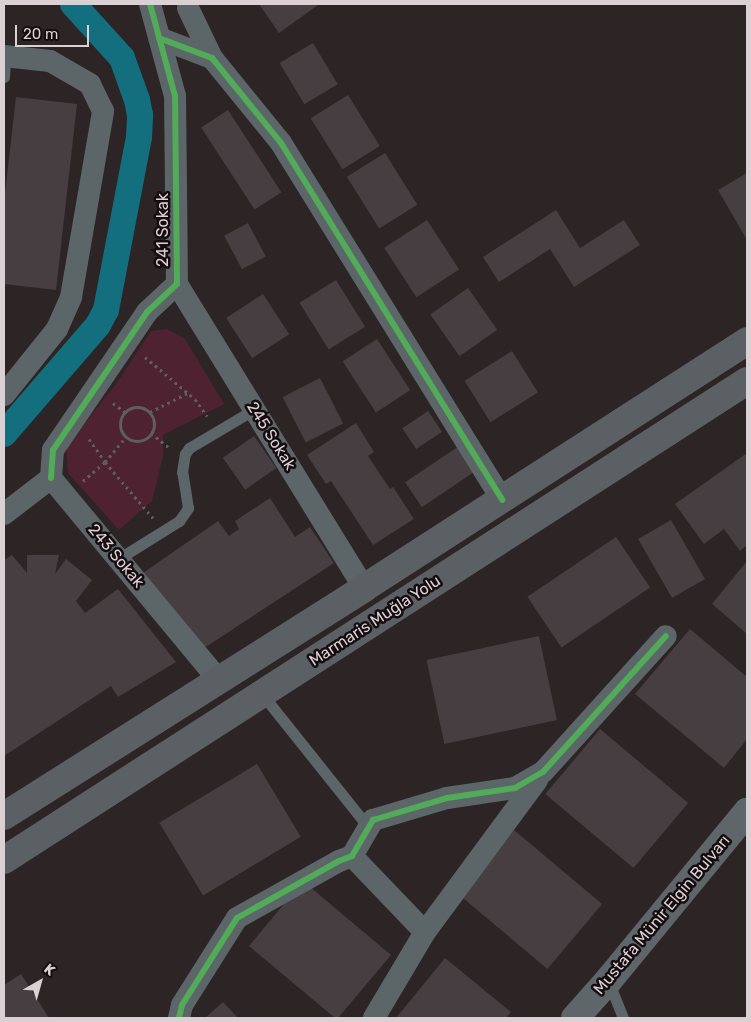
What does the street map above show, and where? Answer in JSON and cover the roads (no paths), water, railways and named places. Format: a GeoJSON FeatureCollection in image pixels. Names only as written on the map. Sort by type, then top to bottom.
{"type":"FeatureCollection","features":[{"type":"Feature","properties":{"kind":"highway"},"geometry":{"type":"LineString","coordinates":[[4,816],[502,500],[747,341]]}},
{"type":"Feature","properties":{"kind":"highway","name":"Marmaris Muğla Yolu"},"geometry":{"type":"LineString","coordinates":[[4,860],[745,385]]}},
{"type":"Feature","properties":{"kind":"street","name":"241 Sokak"},"geometry":{"type":"LineString","coordinates":[[51,478],[53,450],[148,312],[177,284],[175,96],[150,4]]}},
{"type":"Feature","properties":{"kind":"street"},"geometry":{"type":"LineString","coordinates":[[164,4],[191,6],[212,58],[281,143],[502,500]]}},
{"type":"Feature","properties":{"kind":"street"},"geometry":{"type":"LineString","coordinates":[[159,38],[212,58]]}},
{"type":"Feature","properties":{"kind":"street"},"geometry":{"type":"LineString","coordinates":[[4,63],[50,62],[90,84],[103,111],[71,297],[57,328],[4,395]]}},
{"type":"Feature","properties":{"kind":"street","name":"245 Sokak"},"geometry":{"type":"LineString","coordinates":[[177,284],[364,588]]}},
{"type":"Feature","properties":{"kind":"street"},"geometry":{"type":"LineString","coordinates":[[4,514],[51,478]]}},
{"type":"Feature","properties":{"kind":"street","name":"243 Sokak"},"geometry":{"type":"LineString","coordinates":[[51,478],[219,680]]}},
{"type":"Feature","properties":{"kind":"street"},"geometry":{"type":"LineString","coordinates":[[374,1018],[425,932],[543,772],[666,636]]}},
{"type":"Feature","properties":{"kind":"street"},"geometry":{"type":"LineString","coordinates":[[179,1018],[182,1005],[237,918],[339,861],[352,856],[373,820],[447,798],[515,788],[543,772]]}},
{"type":"Feature","properties":{"kind":"street","name":"Mustafa Münir Elgin Bulvarı"},"geometry":{"type":"LineString","coordinates":[[575,1018],[608,981],[747,812]]}},
{"type":"Feature","properties":{"kind":"street"},"geometry":{"type":"LineString","coordinates":[[352,856],[425,932]]}},
{"type":"Feature","properties":{"kind":"lane"},"geometry":{"type":"LineString","coordinates":[[118,559],[179,521],[188,508],[182,472],[185,454],[189,448],[255,409]]}},
{"type":"Feature","properties":{"kind":"lane"},"geometry":{"type":"LineString","coordinates":[[262,694],[369,828]]}},
{"type":"Feature","properties":{"kind":"lane"},"geometry":{"type":"LineString","coordinates":[[608,981],[623,1018]]}},
{"type":"Feature","properties":{"kind":"waterway"},"geometry":{"type":"LineString","coordinates":[[4,434],[98,325],[106,310],[139,137],[140,115],[137,100],[122,58],[73,4]]}}]}
